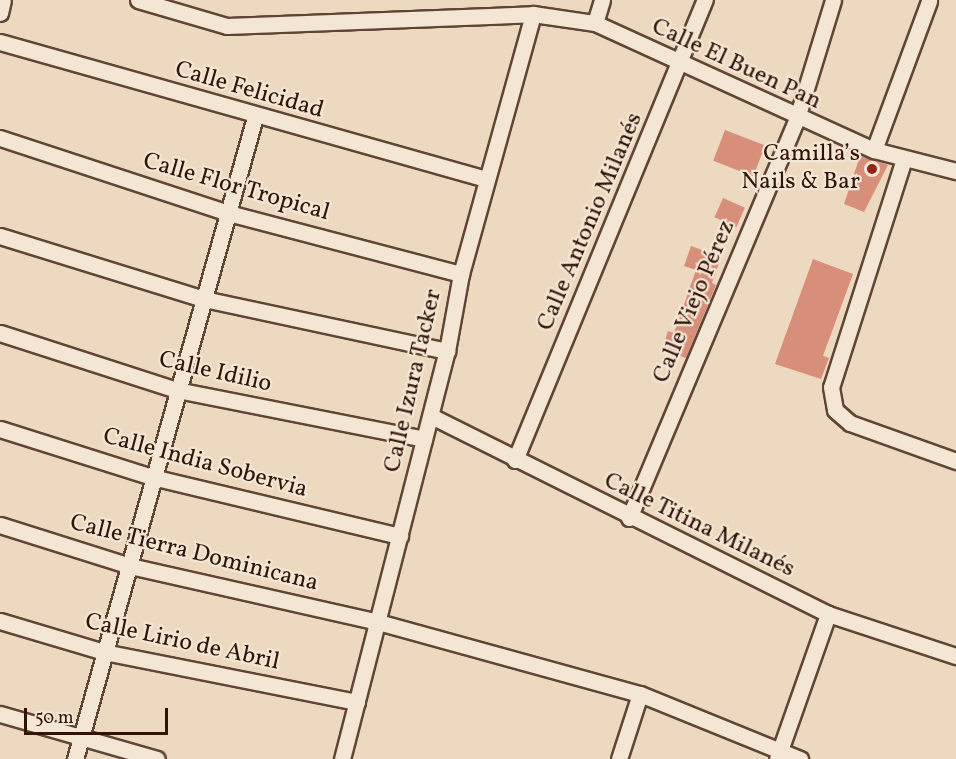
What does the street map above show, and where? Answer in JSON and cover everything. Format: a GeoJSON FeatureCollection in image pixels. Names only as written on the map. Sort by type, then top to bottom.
{"type":"FeatureCollection","features":[{"type":"Feature","properties":{"kind":"street"},"geometry":{"type":"LineString","coordinates":[[0,13],[3,0]]}},
{"type":"Feature","properties":{"kind":"street","name":"Calle El Buen Pan"},"geometry":{"type":"LineString","coordinates":[[138,0],[227,26],[532,14],[595,23],[797,118],[903,162],[956,171]]}},
{"type":"Feature","properties":{"kind":"street"},"geometry":{"type":"LineString","coordinates":[[595,23],[602,0]]}},
{"type":"Feature","properties":{"kind":"street","name":"Calle Antonio Milanés"},"geometry":{"type":"LineString","coordinates":[[515,460],[682,64],[705,0]]}},
{"type":"Feature","properties":{"kind":"street","name":"Calle Viejo Pérez"},"geometry":{"type":"LineString","coordinates":[[629,518],[797,118],[833,0]]}},
{"type":"Feature","properties":{"kind":"street"},"geometry":{"type":"LineString","coordinates":[[874,150],[929,1]]}},
{"type":"Feature","properties":{"kind":"street","name":"Calle Izura Tacker"},"geometry":{"type":"LineString","coordinates":[[342,759],[447,351],[461,274],[532,14]]}},
{"type":"Feature","properties":{"kind":"street","name":"Calle Felicidad"},"geometry":{"type":"LineString","coordinates":[[0,42],[255,117],[486,179]]}},
{"type":"Feature","properties":{"kind":"street"},"geometry":{"type":"LineString","coordinates":[[75,759],[130,566],[152,477],[255,117]]}},
{"type":"Feature","properties":{"kind":"street","name":"Calle Flor Tropical"},"geometry":{"type":"LineString","coordinates":[[0,138],[228,213],[461,274]]}},
{"type":"Feature","properties":{"kind":"street"},"geometry":{"type":"LineString","coordinates":[[903,162],[831,387],[835,410],[850,423],[956,461]]}},
{"type":"Feature","properties":{"kind":"street"},"geometry":{"type":"LineString","coordinates":[[0,236],[204,299],[447,351]]}},
{"type":"Feature","properties":{"kind":"street","name":"Calle Idilio"},"geometry":{"type":"LineString","coordinates":[[0,333],[177,390],[424,439]]}},
{"type":"Feature","properties":{"kind":"street","name":"Calle Titina Milanés"},"geometry":{"type":"LineString","coordinates":[[430,416],[629,518],[828,615],[956,656]]}},
{"type":"Feature","properties":{"kind":"street","name":"Calle India Sobervia"},"geometry":{"type":"LineString","coordinates":[[0,429],[152,477],[400,536]]}},
{"type":"Feature","properties":{"kind":"street","name":"Calle Tierra Dominicana"},"geometry":{"type":"LineString","coordinates":[[0,525],[130,566],[378,622],[640,694],[778,755],[800,759]]}},
{"type":"Feature","properties":{"kind":"street"},"geometry":{"type":"LineString","coordinates":[[778,755],[828,615]]}},
{"type":"Feature","properties":{"kind":"street","name":"Calle Lirio de Abril"},"geometry":{"type":"LineString","coordinates":[[0,621],[104,652],[357,702]]}},
{"type":"Feature","properties":{"kind":"street"},"geometry":{"type":"LineString","coordinates":[[619,759],[640,694]]}},
{"type":"Feature","properties":{"kind":"street"},"geometry":{"type":"LineString","coordinates":[[0,714],[157,759]]}},
{"type":"Feature","properties":{"kind":"building"},"geometry":{"type":"Polygon","coordinates":[[[725,130],[765,145],[753,176],[713,161],[725,130]]]}},
{"type":"Feature","properties":{"kind":"building"},"geometry":{"type":"Polygon","coordinates":[[[860,156],[888,165],[864,212],[844,204],[860,156]]]}},
{"type":"Feature","properties":{"kind":"building"},"geometry":{"type":"Polygon","coordinates":[[[723,198],[745,208],[736,227],[714,217],[723,198]]]}},
{"type":"Feature","properties":{"kind":"building"},"geometry":{"type":"Polygon","coordinates":[[[691,246],[721,257],[712,283],[716,285],[686,358],[662,350],[668,331],[674,333],[696,270],[684,266],[691,246]]]}},
{"type":"Feature","properties":{"kind":"building"},"geometry":{"type":"Polygon","coordinates":[[[813,259],[853,274],[823,356],[829,358],[821,379],[775,364],[813,259]]]}},
{"type":"Feature","properties":{"kind":"place","name":"Camilla’s Nails & Bar"},"geometry":{"type":"Point","coordinates":[872,169]}}]}
